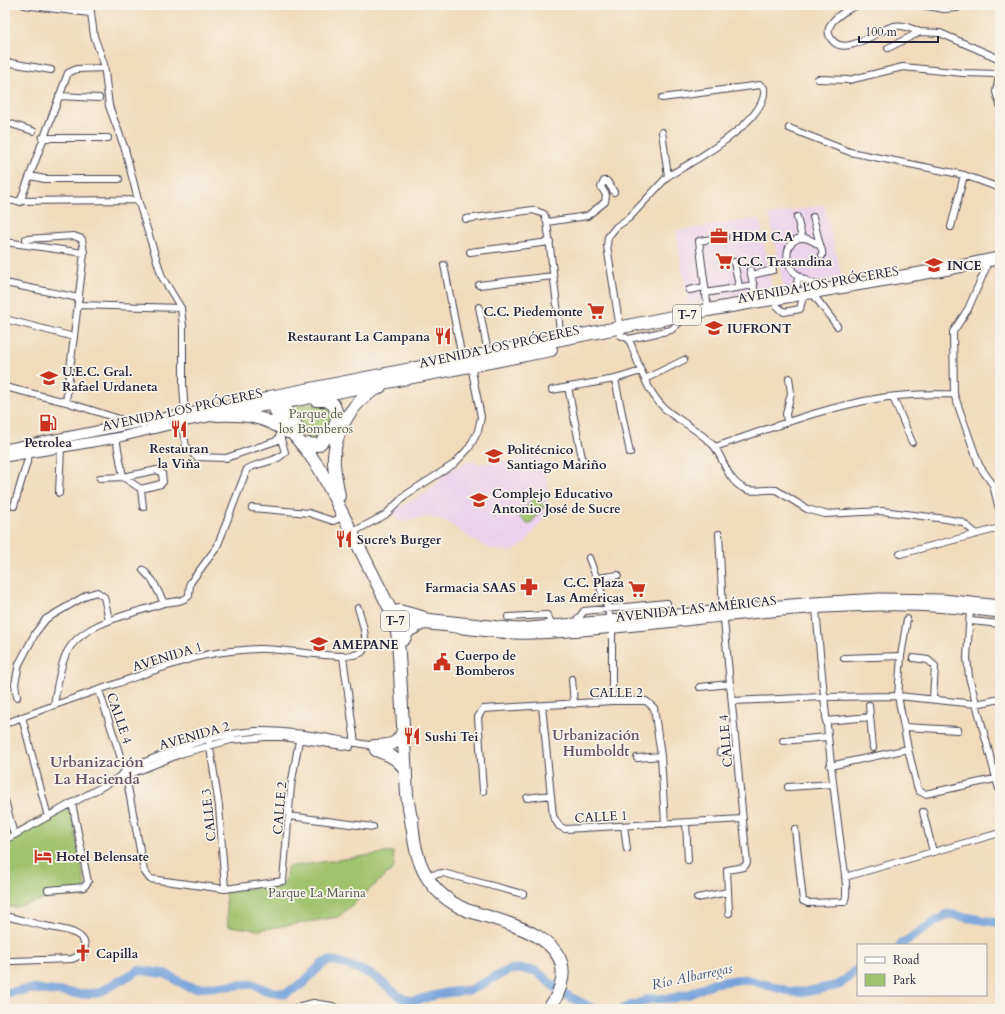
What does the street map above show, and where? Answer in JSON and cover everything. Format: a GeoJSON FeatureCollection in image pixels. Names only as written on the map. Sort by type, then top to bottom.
{"type":"FeatureCollection","features":[{"type":"Feature","properties":{"kind":"highway","name":"AVENIDA LOS PRÓCERES"},"geometry":{"type":"LineString","coordinates":[[274,400],[462,358],[561,339],[623,334],[708,310],[1000,258]]}},
{"type":"Feature","properties":{"kind":"highway","name":"AVENIDA LOS PRÓCERES"},"geometry":{"type":"LineString","coordinates":[[274,400],[306,399],[680,322],[777,306],[797,294],[816,298],[1000,265]]}},
{"type":"Feature","properties":{"kind":"highway"},"geometry":{"type":"LineString","coordinates":[[340,496],[334,457],[337,441],[346,417],[367,395],[393,382]]}},
{"type":"Feature","properties":{"kind":"highway"},"geometry":{"type":"LineString","coordinates":[[218,415],[243,414],[268,421],[282,432],[304,442],[318,445],[331,434],[337,423],[338,414],[333,404],[326,400],[306,399]]}},
{"type":"Feature","properties":{"kind":"highway","name":"T-7"},"geometry":{"type":"LineString","coordinates":[[274,400],[340,496],[354,532]]}},
{"type":"Feature","properties":{"kind":"highway","name":"T-7"},"geometry":{"type":"LineString","coordinates":[[304,442],[321,471],[342,513],[354,532],[399,618],[404,639],[407,753],[412,826]]}},
{"type":"Feature","properties":{"kind":"highway","name":"T-7"},"geometry":{"type":"LineString","coordinates":[[399,618],[403,726],[407,753],[407,795],[414,841],[425,876],[440,894],[456,906],[522,928],[541,939],[555,953],[562,966],[561,983],[557,998],[548,1009]]}},
{"type":"Feature","properties":{"kind":"highway"},"geometry":{"type":"LineString","coordinates":[[399,618],[421,620]]}},
{"type":"Feature","properties":{"kind":"highway"},"geometry":{"type":"LineString","coordinates":[[404,639],[408,631],[421,620]]}},
{"type":"Feature","properties":{"kind":"highway"},"geometry":{"type":"LineString","coordinates":[[375,748],[394,744],[400,738],[403,726]]}},
{"type":"Feature","properties":{"kind":"highway"},"geometry":{"type":"LineString","coordinates":[[375,748],[400,762],[406,771]]}},
{"type":"Feature","properties":{"kind":"highway"},"geometry":{"type":"LineString","coordinates":[[300,1009],[313,1006],[332,1009]]}},
{"type":"Feature","properties":{"kind":"street"},"geometry":{"type":"LineString","coordinates":[[24,5],[90,13]]}},
{"type":"Feature","properties":{"kind":"street"},"geometry":{"type":"LineString","coordinates":[[90,5],[90,13],[104,68],[109,106],[125,149],[138,200],[162,277],[181,308],[183,327],[183,384],[186,446],[196,457],[226,458],[276,441],[282,432]]}},
{"type":"Feature","properties":{"kind":"street"},"geometry":{"type":"LineString","coordinates":[[857,5],[833,20],[829,27],[830,36],[835,43],[843,47],[854,45],[894,26],[902,26],[920,32],[940,33],[1000,59]]}},
{"type":"Feature","properties":{"kind":"street"},"geometry":{"type":"LineString","coordinates":[[922,5],[944,9],[958,8]]}},
{"type":"Feature","properties":{"kind":"street"},"geometry":{"type":"LineString","coordinates":[[888,48],[920,32]]}},
{"type":"Feature","properties":{"kind":"street"},"geometry":{"type":"LineString","coordinates":[[5,62],[50,70]]}},
{"type":"Feature","properties":{"kind":"street"},"geometry":{"type":"LineString","coordinates":[[818,79],[849,80],[903,67],[963,73],[1000,72],[996,92],[1000,105]]}},
{"type":"Feature","properties":{"kind":"street"},"geometry":{"type":"LineString","coordinates":[[20,202],[22,192],[30,176],[42,138],[68,73],[71,70],[104,68]]}},
{"type":"Feature","properties":{"kind":"street"},"geometry":{"type":"LineString","coordinates":[[662,98],[760,86],[764,88],[765,95],[753,115],[735,132],[699,158],[668,176],[649,199],[629,218],[616,227],[608,237],[607,246],[623,334],[653,395],[661,405],[702,434],[715,447],[734,482],[743,488],[751,491],[769,488],[776,490],[816,512],[824,514],[882,511],[946,519],[962,522],[977,534]]}},
{"type":"Feature","properties":{"kind":"street"},"geometry":{"type":"LineString","coordinates":[[59,96],[99,98]]}},
{"type":"Feature","properties":{"kind":"street"},"geometry":{"type":"LineString","coordinates":[[5,122],[33,131]]}},
{"type":"Feature","properties":{"kind":"street"},"geometry":{"type":"LineString","coordinates":[[789,128],[850,152],[964,175],[1000,188]]}},
{"type":"Feature","properties":{"kind":"street"},"geometry":{"type":"LineString","coordinates":[[662,132],[668,176]]}},
{"type":"Feature","properties":{"kind":"street"},"geometry":{"type":"LineString","coordinates":[[42,138],[108,138]]}},
{"type":"Feature","properties":{"kind":"street"},"geometry":{"type":"LineString","coordinates":[[951,227],[964,175]]}},
{"type":"Feature","properties":{"kind":"street"},"geometry":{"type":"LineString","coordinates":[[30,176],[45,179],[119,180]]}},
{"type":"Feature","properties":{"kind":"street"},"geometry":{"type":"LineString","coordinates":[[547,222],[587,216],[605,202],[606,195],[601,186],[604,181],[607,181],[614,192]]}},
{"type":"Feature","properties":{"kind":"street"},"geometry":{"type":"LineString","coordinates":[[5,201],[138,200]]}},
{"type":"Feature","properties":{"kind":"street"},"geometry":{"type":"LineString","coordinates":[[466,218],[533,210],[544,214],[547,222],[550,242],[561,339]]}},
{"type":"Feature","properties":{"kind":"street"},"geometry":{"type":"LineString","coordinates":[[797,217],[802,238]]}},
{"type":"Feature","properties":{"kind":"street"},"geometry":{"type":"LineString","coordinates":[[813,217],[820,246],[823,250],[822,256]]}},
{"type":"Feature","properties":{"kind":"street"},"geometry":{"type":"LineString","coordinates":[[1000,231],[1000,246]]}},
{"type":"Feature","properties":{"kind":"street"},"geometry":{"type":"LineString","coordinates":[[26,239],[80,237],[82,239],[84,253],[66,402]]}},
{"type":"Feature","properties":{"kind":"street"},"geometry":{"type":"LineString","coordinates":[[708,310],[699,241],[725,237]]}},
{"type":"Feature","properties":{"kind":"street"},"geometry":{"type":"LineString","coordinates":[[820,246],[811,240],[802,238],[792,242],[787,249],[789,265],[798,275],[813,283],[830,289]]}},
{"type":"Feature","properties":{"kind":"street"},"geometry":{"type":"LineString","coordinates":[[5,242],[84,253]]}},
{"type":"Feature","properties":{"kind":"street"},"geometry":{"type":"LineString","coordinates":[[470,252],[550,242]]}},
{"type":"Feature","properties":{"kind":"street"},"geometry":{"type":"LineString","coordinates":[[734,262],[740,286]]}},
{"type":"Feature","properties":{"kind":"street"},"geometry":{"type":"LineString","coordinates":[[444,265],[462,358]]}},
{"type":"Feature","properties":{"kind":"street"},"geometry":{"type":"LineString","coordinates":[[986,268],[968,309],[953,332],[954,394],[979,465],[993,485],[1000,513]]}},
{"type":"Feature","properties":{"kind":"street"},"geometry":{"type":"LineString","coordinates":[[757,302],[751,272],[773,270]]}},
{"type":"Feature","properties":{"kind":"street"},"geometry":{"type":"LineString","coordinates":[[797,294],[798,275]]}},
{"type":"Feature","properties":{"kind":"street"},"geometry":{"type":"LineString","coordinates":[[479,285],[553,276]]}},
{"type":"Feature","properties":{"kind":"street"},"geometry":{"type":"LineString","coordinates":[[5,283],[79,298]]}},
{"type":"Feature","properties":{"kind":"street"},"geometry":{"type":"LineString","coordinates":[[797,294],[813,283]]}},
{"type":"Feature","properties":{"kind":"street"},"geometry":{"type":"LineString","coordinates":[[689,290],[705,290],[754,285]]}},
{"type":"Feature","properties":{"kind":"street"},"geometry":{"type":"LineString","coordinates":[[816,298],[836,326]]}},
{"type":"Feature","properties":{"kind":"street"},"geometry":{"type":"LineString","coordinates":[[78,305],[181,308]]}},
{"type":"Feature","properties":{"kind":"street"},"geometry":{"type":"LineString","coordinates":[[479,307],[488,353]]}},
{"type":"Feature","properties":{"kind":"street"},"geometry":{"type":"LineString","coordinates":[[5,319],[74,337]]}},
{"type":"Feature","properties":{"kind":"street"},"geometry":{"type":"LineString","coordinates":[[645,379],[684,360]]}},
{"type":"Feature","properties":{"kind":"street"},"geometry":{"type":"LineString","coordinates":[[354,532],[385,515],[407,494],[454,464],[470,448],[478,431],[481,417],[471,366]]}},
{"type":"Feature","properties":{"kind":"street"},"geometry":{"type":"LineString","coordinates":[[552,390],[615,379],[641,371]]}},
{"type":"Feature","properties":{"kind":"street"},"geometry":{"type":"LineString","coordinates":[[786,422],[786,414],[791,393],[789,378]]}},
{"type":"Feature","properties":{"kind":"street"},"geometry":{"type":"LineString","coordinates":[[615,379],[630,453]]}},
{"type":"Feature","properties":{"kind":"street"},"geometry":{"type":"LineString","coordinates":[[5,387],[66,402],[135,424]]}},
{"type":"Feature","properties":{"kind":"street"},"geometry":{"type":"LineString","coordinates":[[568,387],[583,463]]}},
{"type":"Feature","properties":{"kind":"street"},"geometry":{"type":"LineString","coordinates":[[715,447],[813,414],[881,398],[917,394],[954,394]]}},
{"type":"Feature","properties":{"kind":"street"},"geometry":{"type":"LineString","coordinates":[[893,397],[912,442]]}},
{"type":"Feature","properties":{"kind":"street","name":"AVENIDA LOS PRÓCERES"},"geometry":{"type":"LineString","coordinates":[[5,457],[116,438],[184,419],[274,400]]}},
{"type":"Feature","properties":{"kind":"street","name":"AVENIDA LOS PRÓCERES"},"geometry":{"type":"LineString","coordinates":[[5,448],[135,424],[218,415],[274,400]]}},
{"type":"Feature","properties":{"kind":"street"},"geometry":{"type":"LineString","coordinates":[[54,705],[60,669],[67,653],[73,644],[89,631],[109,620],[164,603],[183,600],[190,596],[190,583],[217,547],[248,469],[257,463],[282,456],[285,452],[282,432]]}},
{"type":"Feature","properties":{"kind":"street"},"geometry":{"type":"LineString","coordinates":[[100,478],[123,477],[160,471],[163,482],[161,484],[141,489],[123,477],[116,438]]}},
{"type":"Feature","properties":{"kind":"street"},"geometry":{"type":"LineString","coordinates":[[59,493],[61,447]]}},
{"type":"Feature","properties":{"kind":"street"},"geometry":{"type":"LineString","coordinates":[[14,506],[30,452]]}},
{"type":"Feature","properties":{"kind":"street"},"geometry":{"type":"LineString","coordinates":[[141,489],[143,507]]}},
{"type":"Feature","properties":{"kind":"street"},"geometry":{"type":"LineString","coordinates":[[252,508],[309,513],[333,521],[338,519],[342,513]]}},
{"type":"Feature","properties":{"kind":"street"},"geometry":{"type":"LineString","coordinates":[[900,554],[1000,528]]}},
{"type":"Feature","properties":{"kind":"street","name":"CALLE 4"},"geometry":{"type":"LineString","coordinates":[[719,534],[730,684],[747,863],[744,867],[727,870],[728,892]]}},
{"type":"Feature","properties":{"kind":"street"},"geometry":{"type":"LineString","coordinates":[[590,558],[598,578],[610,620]]}},
{"type":"Feature","properties":{"kind":"street"},"geometry":{"type":"LineString","coordinates":[[143,570],[153,581],[164,603]]}},
{"type":"Feature","properties":{"kind":"street"},"geometry":{"type":"LineString","coordinates":[[598,578],[618,575]]}},
{"type":"Feature","properties":{"kind":"street"},"geometry":{"type":"LineString","coordinates":[[16,697],[15,684],[19,664],[36,632],[46,619],[87,595],[97,592],[104,597],[109,620]]}},
{"type":"Feature","properties":{"kind":"street","name":"AVENIDA LAS AMÉRICAS"},"geometry":{"type":"LineString","coordinates":[[421,620],[511,634],[612,630],[724,613],[879,598],[943,599],[1000,605]]}},
{"type":"Feature","properties":{"kind":"street"},"geometry":{"type":"LineString","coordinates":[[575,623],[584,611],[667,603]]}},
{"type":"Feature","properties":{"kind":"street"},"geometry":{"type":"LineString","coordinates":[[646,606],[650,616]]}},
{"type":"Feature","properties":{"kind":"street","name":"AVENIDA LAS AMÉRICAS"},"geometry":{"type":"LineString","coordinates":[[421,620],[511,627],[650,616],[881,606],[922,606],[1000,613]]}},
{"type":"Feature","properties":{"kind":"street"},"geometry":{"type":"LineString","coordinates":[[355,743],[343,657],[361,652],[365,645],[358,608]]}},
{"type":"Feature","properties":{"kind":"street"},"geometry":{"type":"LineString","coordinates":[[795,829],[802,899],[804,902],[844,902],[846,897],[845,877],[830,766],[816,609]]}},
{"type":"Feature","properties":{"kind":"street"},"geometry":{"type":"LineString","coordinates":[[970,610],[971,622],[967,658],[969,677],[998,778],[1000,793]]}},
{"type":"Feature","properties":{"kind":"street"},"geometry":{"type":"LineString","coordinates":[[508,617],[547,615],[552,624]]}},
{"type":"Feature","properties":{"kind":"street"},"geometry":{"type":"LineString","coordinates":[[907,619],[901,656],[898,696],[908,749],[919,791],[925,794],[998,778]]}},
{"type":"Feature","properties":{"kind":"street"},"geometry":{"type":"LineString","coordinates":[[971,622],[1000,624]]}},
{"type":"Feature","properties":{"kind":"street"},"geometry":{"type":"LineString","coordinates":[[612,630],[612,701]]}},
{"type":"Feature","properties":{"kind":"street","name":"AVENIDA 1"},"geometry":{"type":"LineString","coordinates":[[5,724],[54,705],[177,663],[224,652],[281,649],[343,657]]}},
{"type":"Feature","properties":{"kind":"street"},"geometry":{"type":"LineString","coordinates":[[844,658],[901,656]]}},
{"type":"Feature","properties":{"kind":"street"},"geometry":{"type":"LineString","coordinates":[[913,658],[928,660],[935,666],[933,700]]}},
{"type":"Feature","properties":{"kind":"street"},"geometry":{"type":"LineString","coordinates":[[572,679],[574,704]]}},
{"type":"Feature","properties":{"kind":"street"},"geometry":{"type":"LineString","coordinates":[[700,687],[730,684]]}},
{"type":"Feature","properties":{"kind":"street","name":"CALLE 4"},"geometry":{"type":"LineString","coordinates":[[98,690],[126,774],[144,871],[150,879],[225,889]]}},
{"type":"Feature","properties":{"kind":"street"},"geometry":{"type":"LineString","coordinates":[[732,701],[823,697],[898,696],[976,704],[1000,699]]}},
{"type":"Feature","properties":{"kind":"street","name":"CALLE 2"},"geometry":{"type":"LineString","coordinates":[[483,791],[478,717],[483,709],[612,701],[646,701],[654,708],[661,756],[665,824]]}},
{"type":"Feature","properties":{"kind":"street"},"geometry":{"type":"LineString","coordinates":[[869,705],[873,748]]}},
{"type":"Feature","properties":{"kind":"street","name":"CALLE 1"},"geometry":{"type":"LineString","coordinates":[[542,706],[550,795],[553,816],[559,826],[565,829],[743,819]]}},
{"type":"Feature","properties":{"kind":"street"},"geometry":{"type":"LineString","coordinates":[[22,717],[48,817]]}},
{"type":"Feature","properties":{"kind":"street"},"geometry":{"type":"LineString","coordinates":[[826,721],[870,717]]}},
{"type":"Feature","properties":{"kind":"street"},"geometry":{"type":"LineString","coordinates":[[904,727],[958,730]]}},
{"type":"Feature","properties":{"kind":"street"},"geometry":{"type":"LineString","coordinates":[[5,840],[126,774],[209,742],[255,737],[299,737],[355,743],[375,748]]}},
{"type":"Feature","properties":{"kind":"street"},"geometry":{"type":"LineString","coordinates":[[299,737],[407,753]]}},
{"type":"Feature","properties":{"kind":"street","name":"CALLE 2"},"geometry":{"type":"LineString","coordinates":[[225,889],[281,882],[284,880],[291,786],[299,737]]}},
{"type":"Feature","properties":{"kind":"street"},"geometry":{"type":"LineString","coordinates":[[782,741],[827,737]]}},
{"type":"Feature","properties":{"kind":"street","name":"CALLE 3"},"geometry":{"type":"LineString","coordinates":[[209,742],[219,806],[225,889]]}},
{"type":"Feature","properties":{"kind":"street"},"geometry":{"type":"LineString","coordinates":[[830,766],[908,749]]}},
{"type":"Feature","properties":{"kind":"street"},"geometry":{"type":"LineString","coordinates":[[720,752],[736,751]]}},
{"type":"Feature","properties":{"kind":"street"},"geometry":{"type":"LineString","coordinates":[[637,758],[661,756]]}},
{"type":"Feature","properties":{"kind":"street"},"geometry":{"type":"LineString","coordinates":[[788,787],[833,784]]}},
{"type":"Feature","properties":{"kind":"street"},"geometry":{"type":"LineString","coordinates":[[527,798],[550,795]]}},
{"type":"Feature","properties":{"kind":"street"},"geometry":{"type":"LineString","coordinates":[[5,800],[14,835]]}},
{"type":"Feature","properties":{"kind":"street"},"geometry":{"type":"LineString","coordinates":[[48,890],[84,887],[88,882],[72,803]]}},
{"type":"Feature","properties":{"kind":"street"},"geometry":{"type":"LineString","coordinates":[[923,812],[933,852]]}},
{"type":"Feature","properties":{"kind":"street"},"geometry":{"type":"LineString","coordinates":[[289,816],[373,827]]}},
{"type":"Feature","properties":{"kind":"street"},"geometry":{"type":"LineString","coordinates":[[686,823],[688,860]]}},
{"type":"Feature","properties":{"kind":"street"},"geometry":{"type":"LineString","coordinates":[[624,826],[627,849]]}},
{"type":"Feature","properties":{"kind":"street"},"geometry":{"type":"LineString","coordinates":[[845,877],[1000,833]]}},
{"type":"Feature","properties":{"kind":"street"},"geometry":{"type":"LineString","coordinates":[[425,876],[443,873],[523,894]]}},
{"type":"Feature","properties":{"kind":"street"},"geometry":{"type":"LineString","coordinates":[[697,898],[728,892],[729,913]]}},
{"type":"Feature","properties":{"kind":"street"},"geometry":{"type":"LineString","coordinates":[[5,916],[70,930],[82,938],[86,948],[83,954],[72,959],[12,962]]}},
{"type":"Feature","properties":{"kind":"shaded area"},"geometry":{"type":"Polygon","coordinates":[[[824,205],[843,281],[785,293],[769,215],[824,205]]]}},
{"type":"Feature","properties":{"kind":"shaded area","name":"C.C. Trasandina"},"geometry":{"type":"Polygon","coordinates":[[[760,218],[772,291],[688,305],[676,231],[760,218]]]}},
{"type":"Feature","properties":{"kind":"shaded area","name":"Complejo Educativo Antonio José de Sucre"},"geometry":{"type":"Polygon","coordinates":[[[541,456],[549,492],[547,508],[543,519],[525,543],[513,552],[493,550],[476,542],[446,521],[428,517],[399,522],[391,511],[426,493],[448,472],[468,461],[482,464],[541,456]]]}},
{"type":"Feature","properties":{"kind":"green space","name":"Parque de los Bomberos"},"geometry":{"type":"Polygon","coordinates":[[[307,403],[328,406],[334,412],[327,435],[310,442],[288,407],[307,403]]]}},
{"type":"Feature","properties":{"kind":"green space"},"geometry":{"type":"Polygon","coordinates":[[[534,497],[545,506],[529,525],[518,516],[534,497]]]}},
{"type":"Feature","properties":{"kind":"green space","name":"Hotel Belensate"},"geometry":{"type":"Polygon","coordinates":[[[64,804],[71,810],[87,897],[60,896],[15,907],[5,907],[5,837],[64,804]]]}},
{"type":"Feature","properties":{"kind":"green space","name":"Parque La Marina"},"geometry":{"type":"Polygon","coordinates":[[[393,852],[394,868],[338,917],[259,930],[228,926],[225,892],[281,884],[285,882],[287,867],[393,852]]]}},
{"type":"Feature","properties":{"kind":"waterway","name":"Río Albarregas"},"geometry":{"type":"LineString","coordinates":[[902,944],[947,914],[1000,923]]}},
{"type":"Feature","properties":{"kind":"waterway","name":"Río Albarregas"},"geometry":{"type":"LineString","coordinates":[[5,993],[33,989],[80,994],[98,993],[139,970],[166,974],[187,986],[196,988],[253,984],[265,990],[285,994],[302,984],[321,965],[328,961],[336,961],[374,976],[403,999],[413,1001],[444,993],[470,990],[509,970],[521,969],[536,971],[562,993],[594,1009]]}},
{"type":"Feature","properties":{"kind":"waterway","name":"Río Albarregas"},"geometry":{"type":"LineString","coordinates":[[622,1009],[650,999],[673,998],[690,994],[713,983],[745,979],[792,992],[805,992],[839,985],[857,970]]}},
{"type":"Feature","properties":{"kind":"place","name":"HDM C.A"},"geometry":{"type":"Point","coordinates":[719,236]}},
{"type":"Feature","properties":{"kind":"place","name":"C.C. Trasandina"},"geometry":{"type":"Point","coordinates":[724,261]}},
{"type":"Feature","properties":{"kind":"place","name":"INCE"},"geometry":{"type":"Point","coordinates":[934,265]}},
{"type":"Feature","properties":{"kind":"place","name":"C.C. Piedemonte"},"geometry":{"type":"Point","coordinates":[596,311]}},
{"type":"Feature","properties":{"kind":"place","name":"IUFRONT"},"geometry":{"type":"Point","coordinates":[714,328]}},
{"type":"Feature","properties":{"kind":"place","name":"Restaurant La Campana"},"geometry":{"type":"Point","coordinates":[443,336]}},
{"type":"Feature","properties":{"kind":"place","name":"U.E.C. Gral. Rafael Urdaneta"},"geometry":{"type":"Point","coordinates":[49,378]}},
{"type":"Feature","properties":{"kind":"place","name":"Petrolea"},"geometry":{"type":"Point","coordinates":[48,423]}},
{"type":"Feature","properties":{"kind":"place","name":"Restauran la Viña"},"geometry":{"type":"Point","coordinates":[179,429]}},
{"type":"Feature","properties":{"kind":"place","name":"Politécnico Santiago Mariño"},"geometry":{"type":"Point","coordinates":[494,456]}},
{"type":"Feature","properties":{"kind":"place","name":"Complejo Educativo Antonio José de Sucre"},"geometry":{"type":"Point","coordinates":[479,500]}},
{"type":"Feature","properties":{"kind":"place","name":"Sucre's Burger"},"geometry":{"type":"Point","coordinates":[344,539]}},
{"type":"Feature","properties":{"kind":"place","name":"Farmacia SAAS"},"geometry":{"type":"Point","coordinates":[529,587]}},
{"type":"Feature","properties":{"kind":"place","name":"C.C. Plaza Las Américas"},"geometry":{"type":"Point","coordinates":[637,589]}},
{"type":"Feature","properties":{"kind":"place","name":"AMEPANE"},"geometry":{"type":"Point","coordinates":[319,644]}},
{"type":"Feature","properties":{"kind":"place","name":"Cuerpo de Bomberos"},"geometry":{"type":"Point","coordinates":[442,662]}},
{"type":"Feature","properties":{"kind":"place","name":"Sushi Tei"},"geometry":{"type":"Point","coordinates":[412,736]}},
{"type":"Feature","properties":{"kind":"place","name":"Hotel Belensate"},"geometry":{"type":"Point","coordinates":[43,856]}},
{"type":"Feature","properties":{"kind":"place","name":"Capilla"},"geometry":{"type":"Point","coordinates":[83,953]}},
{"type":"Feature","properties":{"kind":"district","name":"Urbanización Humboldt"},"geometry":{"type":"Point","coordinates":[596,744]}},
{"type":"Feature","properties":{"kind":"district","name":"Urbanización La Hacienda"},"geometry":{"type":"Point","coordinates":[97,770]}}]}
